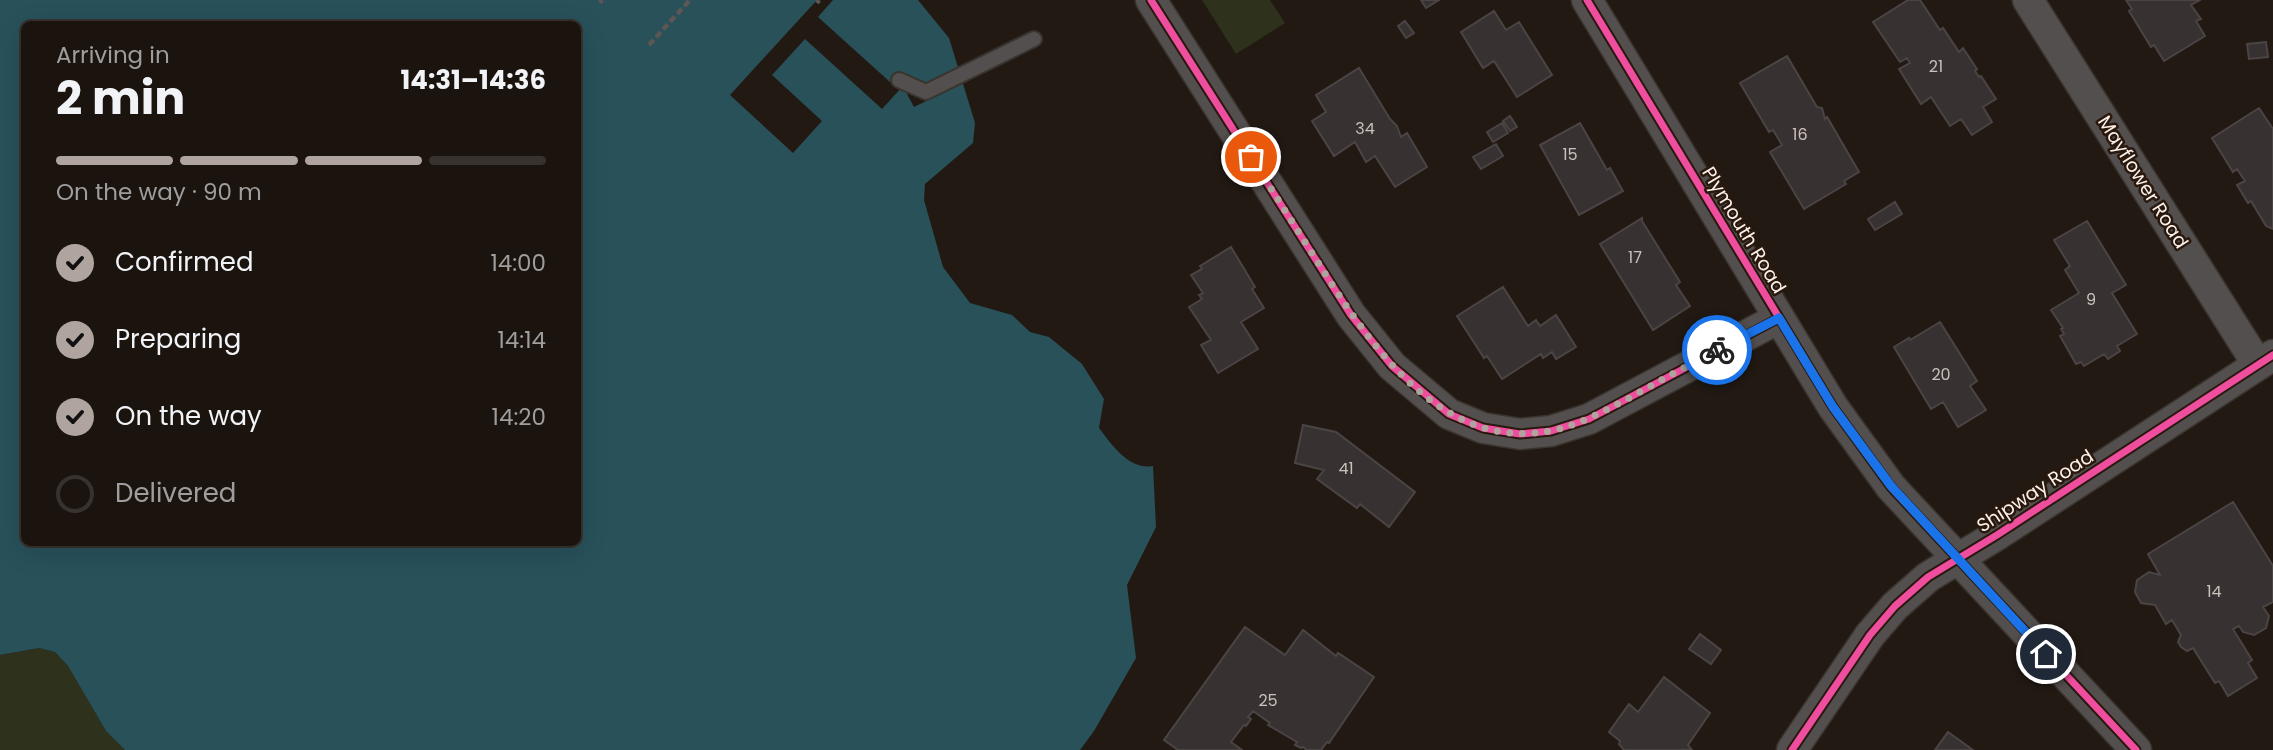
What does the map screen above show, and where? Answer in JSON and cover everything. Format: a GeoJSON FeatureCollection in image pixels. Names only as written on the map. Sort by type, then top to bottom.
{"type":"FeatureCollection","features":[{"type":"Feature","properties":{"kind":"street"},"geometry":{"type":"LineString","coordinates":[[1151,0],[1351,315],[1392,366],[1449,414],[1483,428],[1520,434],[1551,431],[1589,419],[1779,318]]}},
{"type":"Feature","properties":{"kind":"street","name":"Plymouth Road"},"geometry":{"type":"LineString","coordinates":[[1587,0],[1833,407],[1884,477],[2136,750]]}},
{"type":"Feature","properties":{"kind":"street","name":"Mayflower Road"},"geometry":{"type":"LineString","coordinates":[[2028,0],[2265,360]]}},
{"type":"Feature","properties":{"kind":"street","name":"Shipway Road"},"geometry":{"type":"LineString","coordinates":[[1792,750],[1870,635],[1895,606],[1928,577],[2265,360]]}},
{"type":"Feature","properties":{"kind":"lane"},"geometry":{"type":"LineString","coordinates":[[899,80],[926,92],[1034,39]]}},
{"type":"Feature","properties":{"kind":"path"},"geometry":{"type":"LineString","coordinates":[[649,45],[690,0]]}},
{"type":"Feature","properties":{"kind":"green space"},"geometry":{"type":"Polygon","coordinates":[[[1202,0],[1270,0],[1285,23],[1236,54],[1202,0]]]}},
{"type":"Feature","properties":{"kind":"green space"},"geometry":{"type":"Polygon","coordinates":[[[39,648],[55,652],[68,666],[106,731],[125,750],[0,750],[0,655],[39,648]]]}},
{"type":"Feature","properties":{"kind":"water"},"geometry":{"type":"Polygon","coordinates":[[[0,0],[918,0],[949,38],[975,123],[973,143],[925,184],[924,200],[943,267],[970,303],[1012,315],[1030,332],[1049,337],[1082,364],[1104,399],[1099,428],[1115,449],[1129,460],[1144,466],[1153,466],[1156,527],[1127,585],[1136,658],[1080,750],[125,750],[106,731],[68,666],[55,652],[39,648],[0,655],[0,0]]]}},
{"type":"Feature","properties":{"kind":"pier"},"geometry":{"type":"Polygon","coordinates":[[[817,0],[833,0],[818,17],[890,82],[900,72],[928,83],[962,67],[967,81],[914,107],[907,94],[911,92],[902,87],[882,109],[805,39],[772,75],[822,121],[793,153],[730,95],[817,0]]]}},
{"type":"Feature","properties":{"kind":"building"},"geometry":{"type":"Polygon","coordinates":[[[1421,0],[1439,0],[1426,8],[1421,0]]]}},
{"type":"Feature","properties":{"kind":"building"},"geometry":{"type":"Polygon","coordinates":[[[1908,0],[1920,0],[1959,52],[1963,48],[1977,69],[1975,71],[1996,99],[1983,107],[1992,122],[1972,135],[1961,119],[1950,126],[1931,97],[1921,104],[1899,69],[1910,63],[1907,58],[1900,62],[1873,22],[1908,0]]]}},
{"type":"Feature","properties":{"kind":"building"},"geometry":{"type":"Polygon","coordinates":[[[2126,0],[2200,0],[2191,5],[2201,19],[2196,21],[2205,36],[2164,61],[2154,45],[2151,47],[2129,11],[2132,9],[2126,0]]]}},
{"type":"Feature","properties":{"kind":"building"},"geometry":{"type":"Polygon","coordinates":[[[1494,11],[1506,30],[1519,22],[1552,75],[1517,97],[1494,61],[1483,68],[1461,32],[1494,11]]]}},
{"type":"Feature","properties":{"kind":"building"},"geometry":{"type":"Polygon","coordinates":[[[1405,21],[1414,33],[1406,38],[1398,26],[1405,21]]]}},
{"type":"Feature","properties":{"kind":"building"},"geometry":{"type":"Polygon","coordinates":[[[2266,42],[2268,57],[2249,59],[2247,44],[2266,42]]]}},
{"type":"Feature","properties":{"kind":"building"},"geometry":{"type":"Polygon","coordinates":[[[1787,56],[1817,107],[1822,108],[1825,119],[1827,117],[1859,172],[1844,181],[1846,184],[1804,209],[1770,152],[1782,145],[1773,130],[1769,132],[1740,83],[1787,56]]]}},
{"type":"Feature","properties":{"kind":"building"},"geometry":{"type":"Polygon","coordinates":[[[1359,68],[1397,126],[1401,137],[1407,133],[1427,167],[1395,187],[1375,156],[1366,162],[1355,142],[1334,156],[1312,121],[1326,112],[1316,95],[1359,68]]]}},
{"type":"Feature","properties":{"kind":"building"},"geometry":{"type":"Polygon","coordinates":[[[2259,108],[2273,129],[2273,229],[2266,226],[2251,201],[2248,203],[2237,185],[2245,181],[2237,169],[2233,172],[2212,138],[2259,108]]]}},
{"type":"Feature","properties":{"kind":"building"},"geometry":{"type":"Polygon","coordinates":[[[1510,116],[1517,127],[1510,131],[1503,121],[1510,116]]]}},
{"type":"Feature","properties":{"kind":"building"},"geometry":{"type":"Polygon","coordinates":[[[1502,123],[1508,133],[1493,142],[1487,132],[1502,123]]]}},
{"type":"Feature","properties":{"kind":"building"},"geometry":{"type":"Polygon","coordinates":[[[1580,123],[1607,170],[1610,168],[1623,191],[1579,215],[1540,145],[1580,123]]]}},
{"type":"Feature","properties":{"kind":"building"},"geometry":{"type":"Polygon","coordinates":[[[1496,144],[1503,156],[1481,169],[1473,157],[1496,144]]]}},
{"type":"Feature","properties":{"kind":"building"},"geometry":{"type":"Polygon","coordinates":[[[1895,202],[1902,214],[1875,230],[1868,219],[1895,202]]]}},
{"type":"Feature","properties":{"kind":"building"},"geometry":{"type":"Polygon","coordinates":[[[1642,218],[1680,282],[1676,285],[1690,306],[1653,330],[1600,244],[1642,218]]]}},
{"type":"Feature","properties":{"kind":"building"},"geometry":{"type":"Polygon","coordinates":[[[2087,221],[2126,285],[2112,293],[2137,334],[2117,346],[2120,351],[2108,359],[2104,354],[2084,366],[2081,362],[2076,364],[2060,336],[2064,334],[2061,329],[2063,328],[2051,310],[2079,293],[2065,270],[2070,266],[2054,240],[2087,221]]]}},
{"type":"Feature","properties":{"kind":"building"},"geometry":{"type":"Polygon","coordinates":[[[1231,247],[1264,308],[1241,322],[1258,349],[1218,373],[1201,345],[1211,340],[1189,307],[1202,299],[1199,295],[1203,293],[1191,275],[1202,269],[1200,266],[1231,247]]]}},
{"type":"Feature","properties":{"kind":"building"},"geometry":{"type":"Polygon","coordinates":[[[1503,287],[1528,326],[1536,320],[1540,326],[1556,315],[1576,347],[1556,359],[1552,352],[1543,358],[1541,354],[1502,379],[1487,356],[1484,358],[1457,316],[1503,287]]]}},
{"type":"Feature","properties":{"kind":"building"},"geometry":{"type":"Polygon","coordinates":[[[1940,322],[1977,381],[1970,386],[1986,410],[1958,427],[1943,402],[1931,409],[1894,347],[1940,322]]]}},
{"type":"Feature","properties":{"kind":"building"},"geometry":{"type":"Polygon","coordinates":[[[1303,425],[1336,432],[1415,492],[1389,527],[1360,504],[1357,508],[1317,479],[1324,470],[1295,463],[1303,425]]]}},
{"type":"Feature","properties":{"kind":"building"},"geometry":{"type":"Polygon","coordinates":[[[2233,502],[2273,566],[2273,602],[2263,607],[2269,616],[2266,628],[2254,635],[2243,632],[2239,626],[2233,629],[2252,660],[2248,663],[2257,678],[2228,696],[2219,681],[2215,683],[2193,648],[2187,651],[2181,647],[2178,642],[2181,635],[2172,620],[2166,624],[2155,605],[2141,603],[2135,592],[2137,580],[2149,572],[2160,575],[2148,554],[2233,502]]]}},
{"type":"Feature","properties":{"kind":"building"},"geometry":{"type":"Polygon","coordinates":[[[1245,627],[1285,655],[1303,630],[1336,656],[1338,653],[1374,677],[1329,743],[1321,750],[1307,750],[1295,745],[1297,742],[1268,725],[1270,723],[1253,711],[1248,717],[1251,719],[1231,742],[1242,750],[1178,750],[1164,740],[1245,627]]]}},
{"type":"Feature","properties":{"kind":"building"},"geometry":{"type":"Polygon","coordinates":[[[1700,634],[1721,650],[1711,664],[1689,649],[1700,634]]]}},
{"type":"Feature","properties":{"kind":"building"},"geometry":{"type":"Polygon","coordinates":[[[1664,677],[1710,713],[1688,745],[1692,750],[1624,750],[1619,744],[1620,741],[1609,732],[1629,704],[1638,712],[1664,677]]]}},
{"type":"Feature","properties":{"kind":"building"},"geometry":{"type":"Polygon","coordinates":[[[1948,732],[1973,750],[1935,750],[1948,732]]]}},
{"type":"Feature","properties":{"kind":"cycle path"},"geometry":{"type":"LineString","coordinates":[[1151,0],[1351,315],[1392,366],[1449,414],[1483,428],[1520,434],[1551,431],[1589,419],[1779,318]]}},
{"type":"Feature","properties":{"kind":"cycle path"},"geometry":{"type":"LineString","coordinates":[[1587,0],[1833,407],[1891,487],[2136,750]]}},
{"type":"Feature","properties":{"kind":"cycle path"},"geometry":{"type":"LineString","coordinates":[[1792,750],[1870,635],[1895,606],[1928,577],[2273,355]]}},
{"type":"Feature","properties":{"kind":"way so far"},"geometry":{"type":"LineString","coordinates":[[1251,157],[1351,315],[1392,366],[1449,414],[1483,428],[1520,434],[1551,431],[1589,419],[1717,350]]}},
{"type":"Feature","properties":{"kind":"route"},"geometry":{"type":"LineString","coordinates":[[1717,350],[1779,318],[1833,407],[1891,486],[2046,654]]}}]}
